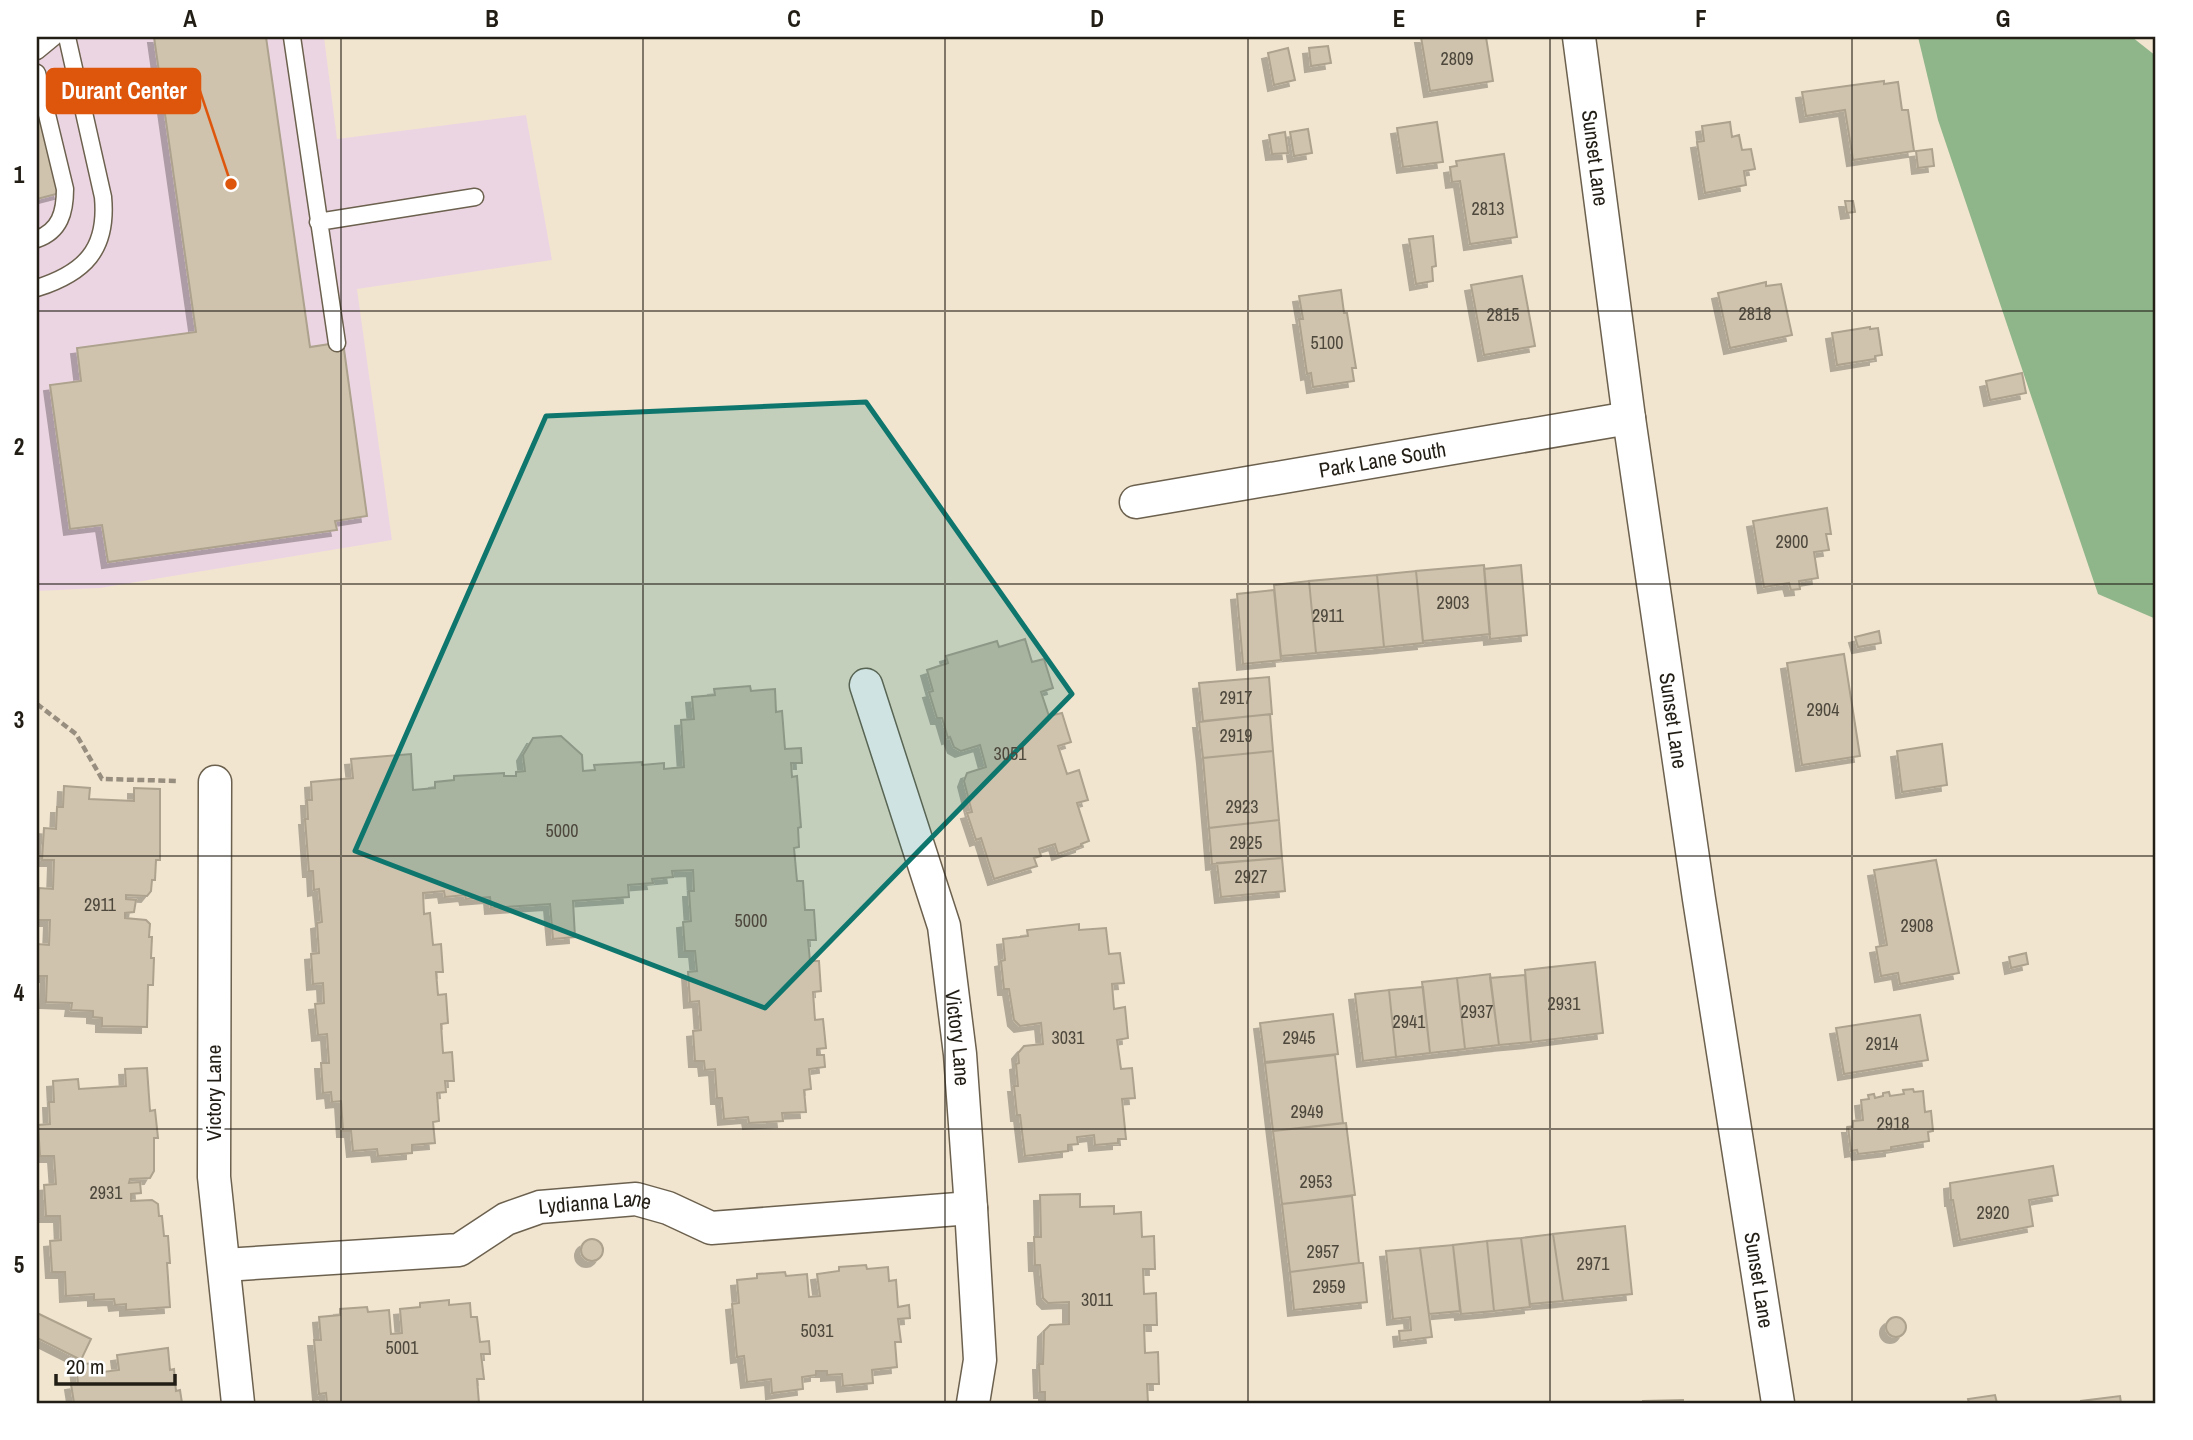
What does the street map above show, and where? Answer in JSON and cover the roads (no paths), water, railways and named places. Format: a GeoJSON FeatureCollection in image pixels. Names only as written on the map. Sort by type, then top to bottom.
{"type":"FeatureCollection","features":[{"type":"Feature","properties":{"kind":"street","name":"Sunset Lane"},"geometry":{"type":"LineString","coordinates":[[1579,37],[1629,418],[1699,898],[1778,1403]]}},
{"type":"Feature","properties":{"kind":"street","name":"Park Lane South"},"geometry":{"type":"LineString","coordinates":[[1136,502],[1629,418]]}},
{"type":"Feature","properties":{"kind":"street","name":"Victory Lane"},"geometry":{"type":"LineString","coordinates":[[866,685],[944,926],[960,1054],[971,1208],[980,1360],[973,1403]]}},
{"type":"Feature","properties":{"kind":"street","name":"Victory Lane"},"geometry":{"type":"LineString","coordinates":[[215,782],[214,1177],[239,1403]]}},
{"type":"Feature","properties":{"kind":"street","name":"Lydianna Lane"},"geometry":{"type":"LineString","coordinates":[[223,1265],[459,1250],[506,1219],[540,1207],[636,1199],[668,1208],[711,1228],[971,1208]]}},
{"type":"Feature","properties":{"kind":"lane"},"geometry":{"type":"LineString","coordinates":[[37,51],[54,37]]}},
{"type":"Feature","properties":{"kind":"lane"},"geometry":{"type":"LineString","coordinates":[[37,288],[61,280],[83,265],[93,251],[103,220],[103,197],[66,37]]}},
{"type":"Feature","properties":{"kind":"lane"},"geometry":{"type":"LineString","coordinates":[[292,37],[337,343]]}},
{"type":"Feature","properties":{"kind":"lane"},"geometry":{"type":"LineString","coordinates":[[37,73],[65,199],[62,216],[55,228],[37,239]]}},
{"type":"Feature","properties":{"kind":"lane"},"geometry":{"type":"LineString","coordinates":[[318,222],[475,197]]}},
{"type":"Feature","properties":{"kind":"place","name":"Durant Center"},"geometry":{"type":"Point","coordinates":[231,184]}}]}
